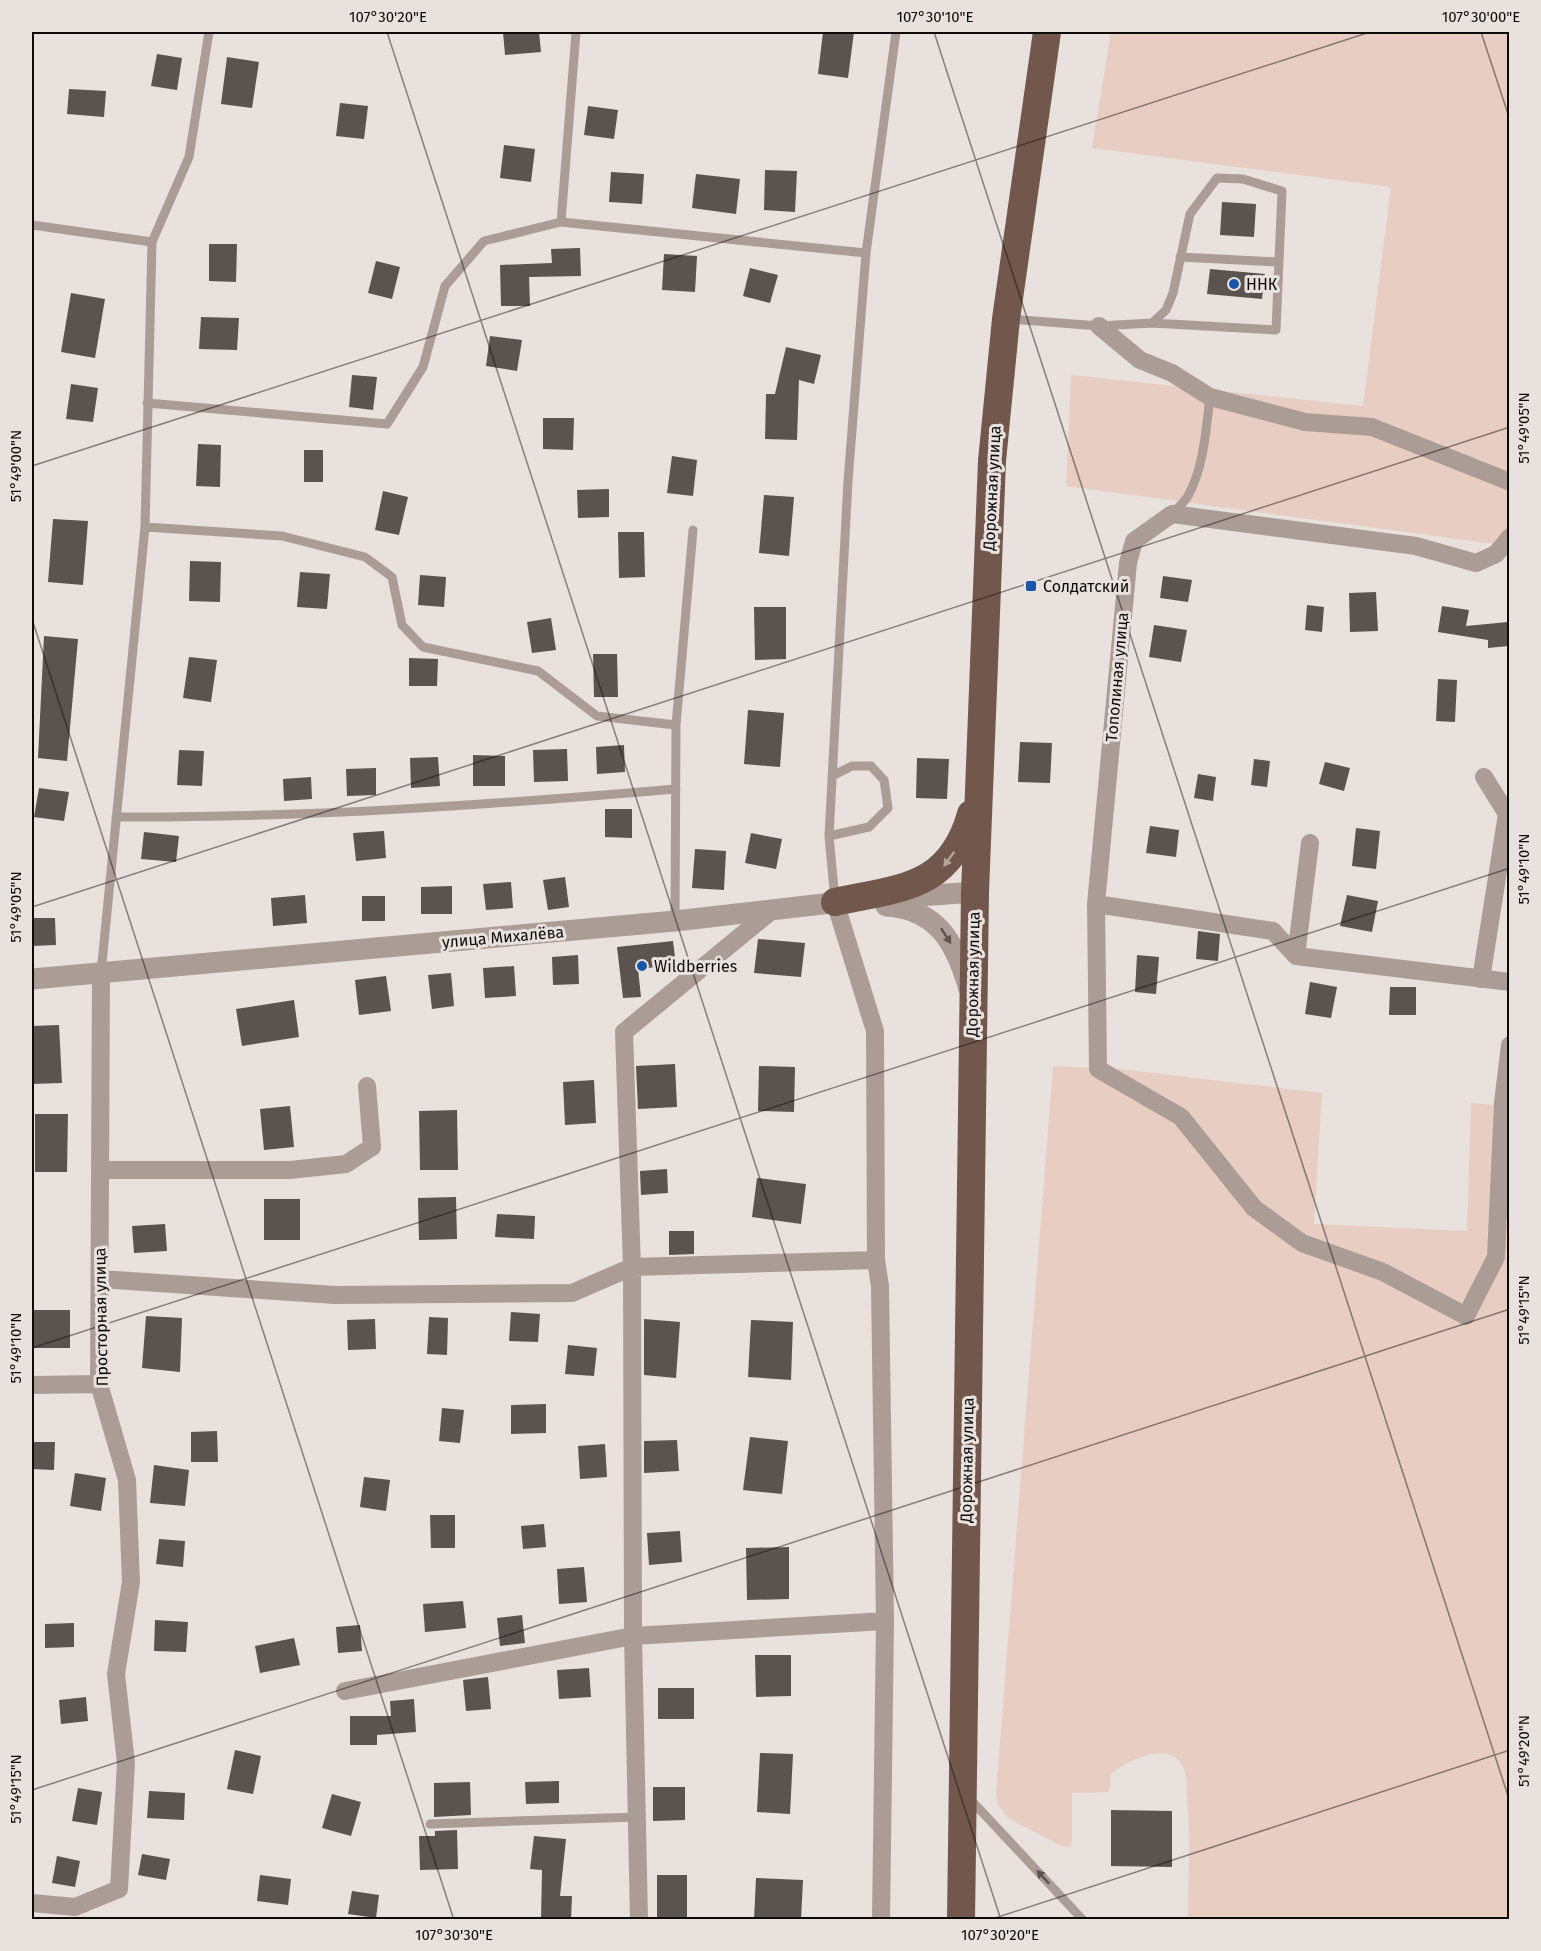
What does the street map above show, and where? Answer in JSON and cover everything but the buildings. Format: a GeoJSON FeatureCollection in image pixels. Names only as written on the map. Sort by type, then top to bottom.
{"type":"FeatureCollection","features":[{"type":"Feature","properties":{"kind":"highway","name":"Дорожная улица"},"geometry":{"type":"LineString","coordinates":[[961,1920],[975,892],[992,461],[1006,319],[1047,32]]}},
{"type":"Feature","properties":{"kind":"highway"},"geometry":{"type":"LineString","coordinates":[[835,902],[920,882],[942,868],[957,849],[968,824],[979,786]]}},
{"type":"Feature","properties":{"kind":"street"},"geometry":{"type":"LineString","coordinates":[[1099,326],[1140,360],[1172,373],[1210,397],[1305,422],[1372,427],[1509,482]]}},
{"type":"Feature","properties":{"kind":"street"},"geometry":{"type":"LineString","coordinates":[[1172,514],[1416,546],[1476,563],[1496,554],[1509,537]]}},
{"type":"Feature","properties":{"kind":"street","name":"Тополиная улица"},"geometry":{"type":"LineString","coordinates":[[1172,514],[1134,541],[1128,563],[1096,904],[1098,1069],[1181,1117],[1254,1208],[1302,1243],[1383,1272],[1466,1316],[1496,1257],[1503,1103],[1509,1045]]}},
{"type":"Feature","properties":{"kind":"street"},"geometry":{"type":"LineString","coordinates":[[1481,979],[1508,814],[1484,777]]}},
{"type":"Feature","properties":{"kind":"street"},"geometry":{"type":"LineString","coordinates":[[1296,956],[1310,843]]}},
{"type":"Feature","properties":{"kind":"street","name":"улица Михалёва"},"geometry":{"type":"LineString","coordinates":[[32,980],[770,912],[835,902],[975,892]]}},
{"type":"Feature","properties":{"kind":"street"},"geometry":{"type":"LineString","coordinates":[[881,1920],[885,1621],[880,1286],[876,1260],[875,1031],[835,902],[892,906],[919,913],[940,927],[954,949],[973,1003]]}},
{"type":"Feature","properties":{"kind":"street"},"geometry":{"type":"LineString","coordinates":[[1096,904],[1273,931],[1296,956],[1509,982]]}},
{"type":"Feature","properties":{"kind":"street"},"geometry":{"type":"LineString","coordinates":[[639,1920],[633,1636],[632,1267],[624,1032],[770,912]]}},
{"type":"Feature","properties":{"kind":"street","name":"Просторная улица"},"geometry":{"type":"LineString","coordinates":[[32,1903],[75,1907],[119,1889],[126,1763],[116,1674],[131,1582],[127,1480],[99,1384],[101,973]]}},
{"type":"Feature","properties":{"kind":"street"},"geometry":{"type":"LineString","coordinates":[[100,1170],[290,1170],[346,1164],[372,1147],[367,1086]]}},
{"type":"Feature","properties":{"kind":"street"},"geometry":{"type":"LineString","coordinates":[[100,1279],[335,1295],[572,1293],[632,1267],[876,1260]]}},
{"type":"Feature","properties":{"kind":"street"},"geometry":{"type":"LineString","coordinates":[[32,1385],[99,1384]]}},
{"type":"Feature","properties":{"kind":"street"},"geometry":{"type":"LineString","coordinates":[[345,1691],[633,1636],[885,1621]]}},
{"type":"Feature","properties":{"kind":"lane"},"geometry":{"type":"LineString","coordinates":[[101,973],[145,527],[152,242],[189,157],[209,32]]}},
{"type":"Feature","properties":{"kind":"lane"},"geometry":{"type":"LineString","coordinates":[[561,222],[576,32]]}},
{"type":"Feature","properties":{"kind":"lane"},"geometry":{"type":"LineString","coordinates":[[835,902],[828,836],[848,481],[866,253],[896,32]]}},
{"type":"Feature","properties":{"kind":"lane"},"geometry":{"type":"LineString","coordinates":[[1006,319],[1099,326],[1152,323],[1276,330],[1282,191],[1243,179],[1216,178],[1190,214],[1173,293],[1166,310],[1152,323]]}},
{"type":"Feature","properties":{"kind":"lane"},"geometry":{"type":"LineString","coordinates":[[147,403],[387,424],[423,367],[445,286],[483,242],[561,222],[866,253]]}},
{"type":"Feature","properties":{"kind":"lane"},"geometry":{"type":"LineString","coordinates":[[32,225],[152,242]]}},
{"type":"Feature","properties":{"kind":"lane"},"geometry":{"type":"LineString","coordinates":[[1180,257],[1280,262]]}},
{"type":"Feature","properties":{"kind":"lane"},"geometry":{"type":"LineString","coordinates":[[1172,514],[1188,497],[1196,477],[1210,397]]}},
{"type":"Feature","properties":{"kind":"lane"},"geometry":{"type":"LineString","coordinates":[[145,527],[282,536],[365,557],[392,577],[402,625],[423,647],[538,671],[597,716],[676,725]]}},
{"type":"Feature","properties":{"kind":"lane"},"geometry":{"type":"LineString","coordinates":[[675,921],[676,725],[693,530]]}},
{"type":"Feature","properties":{"kind":"lane"},"geometry":{"type":"LineString","coordinates":[[828,836],[869,827],[888,808],[884,780],[871,766],[852,766],[832,776]]}},
{"type":"Feature","properties":{"kind":"lane"},"geometry":{"type":"LineString","coordinates":[[116,817],[241,818],[545,800],[676,789]]}},
{"type":"Feature","properties":{"kind":"lane"},"geometry":{"type":"LineString","coordinates":[[963,1791],[1083,1920]]}},
{"type":"Feature","properties":{"kind":"lane"},"geometry":{"type":"LineString","coordinates":[[430,1824],[637,1817]]}},
{"type":"Feature","properties":{"kind":"shaded area"},"geometry":{"type":"Polygon","coordinates":[[[1111,32],[1509,32],[1509,546],[1066,486],[1071,375],[1363,406],[1391,187],[1092,148],[1111,32]]]}},
{"type":"Feature","properties":{"kind":"shaded area"},"geometry":{"type":"Polygon","coordinates":[[[1053,1066],[1119,1069],[1322,1093],[1314,1224],[1467,1231],[1471,1103],[1509,1106],[1509,1919],[1188,1919],[1189,1845],[1186,1778],[1180,1761],[1172,1755],[1151,1754],[1128,1762],[1111,1774],[1109,1792],[1072,1793],[1072,1841],[1069,1847],[1059,1845],[1008,1818],[998,1805],[996,1794],[1053,1066]]]}},
{"type":"Feature","properties":{"kind":"place","name":"ННК"},"geometry":{"type":"Point","coordinates":[1234,284]}},
{"type":"Feature","properties":{"kind":"place","name":"Солдатский"},"geometry":{"type":"Point","coordinates":[1031,586]}},
{"type":"Feature","properties":{"kind":"place","name":"Wildberries"},"geometry":{"type":"Point","coordinates":[642,966]}}]}
